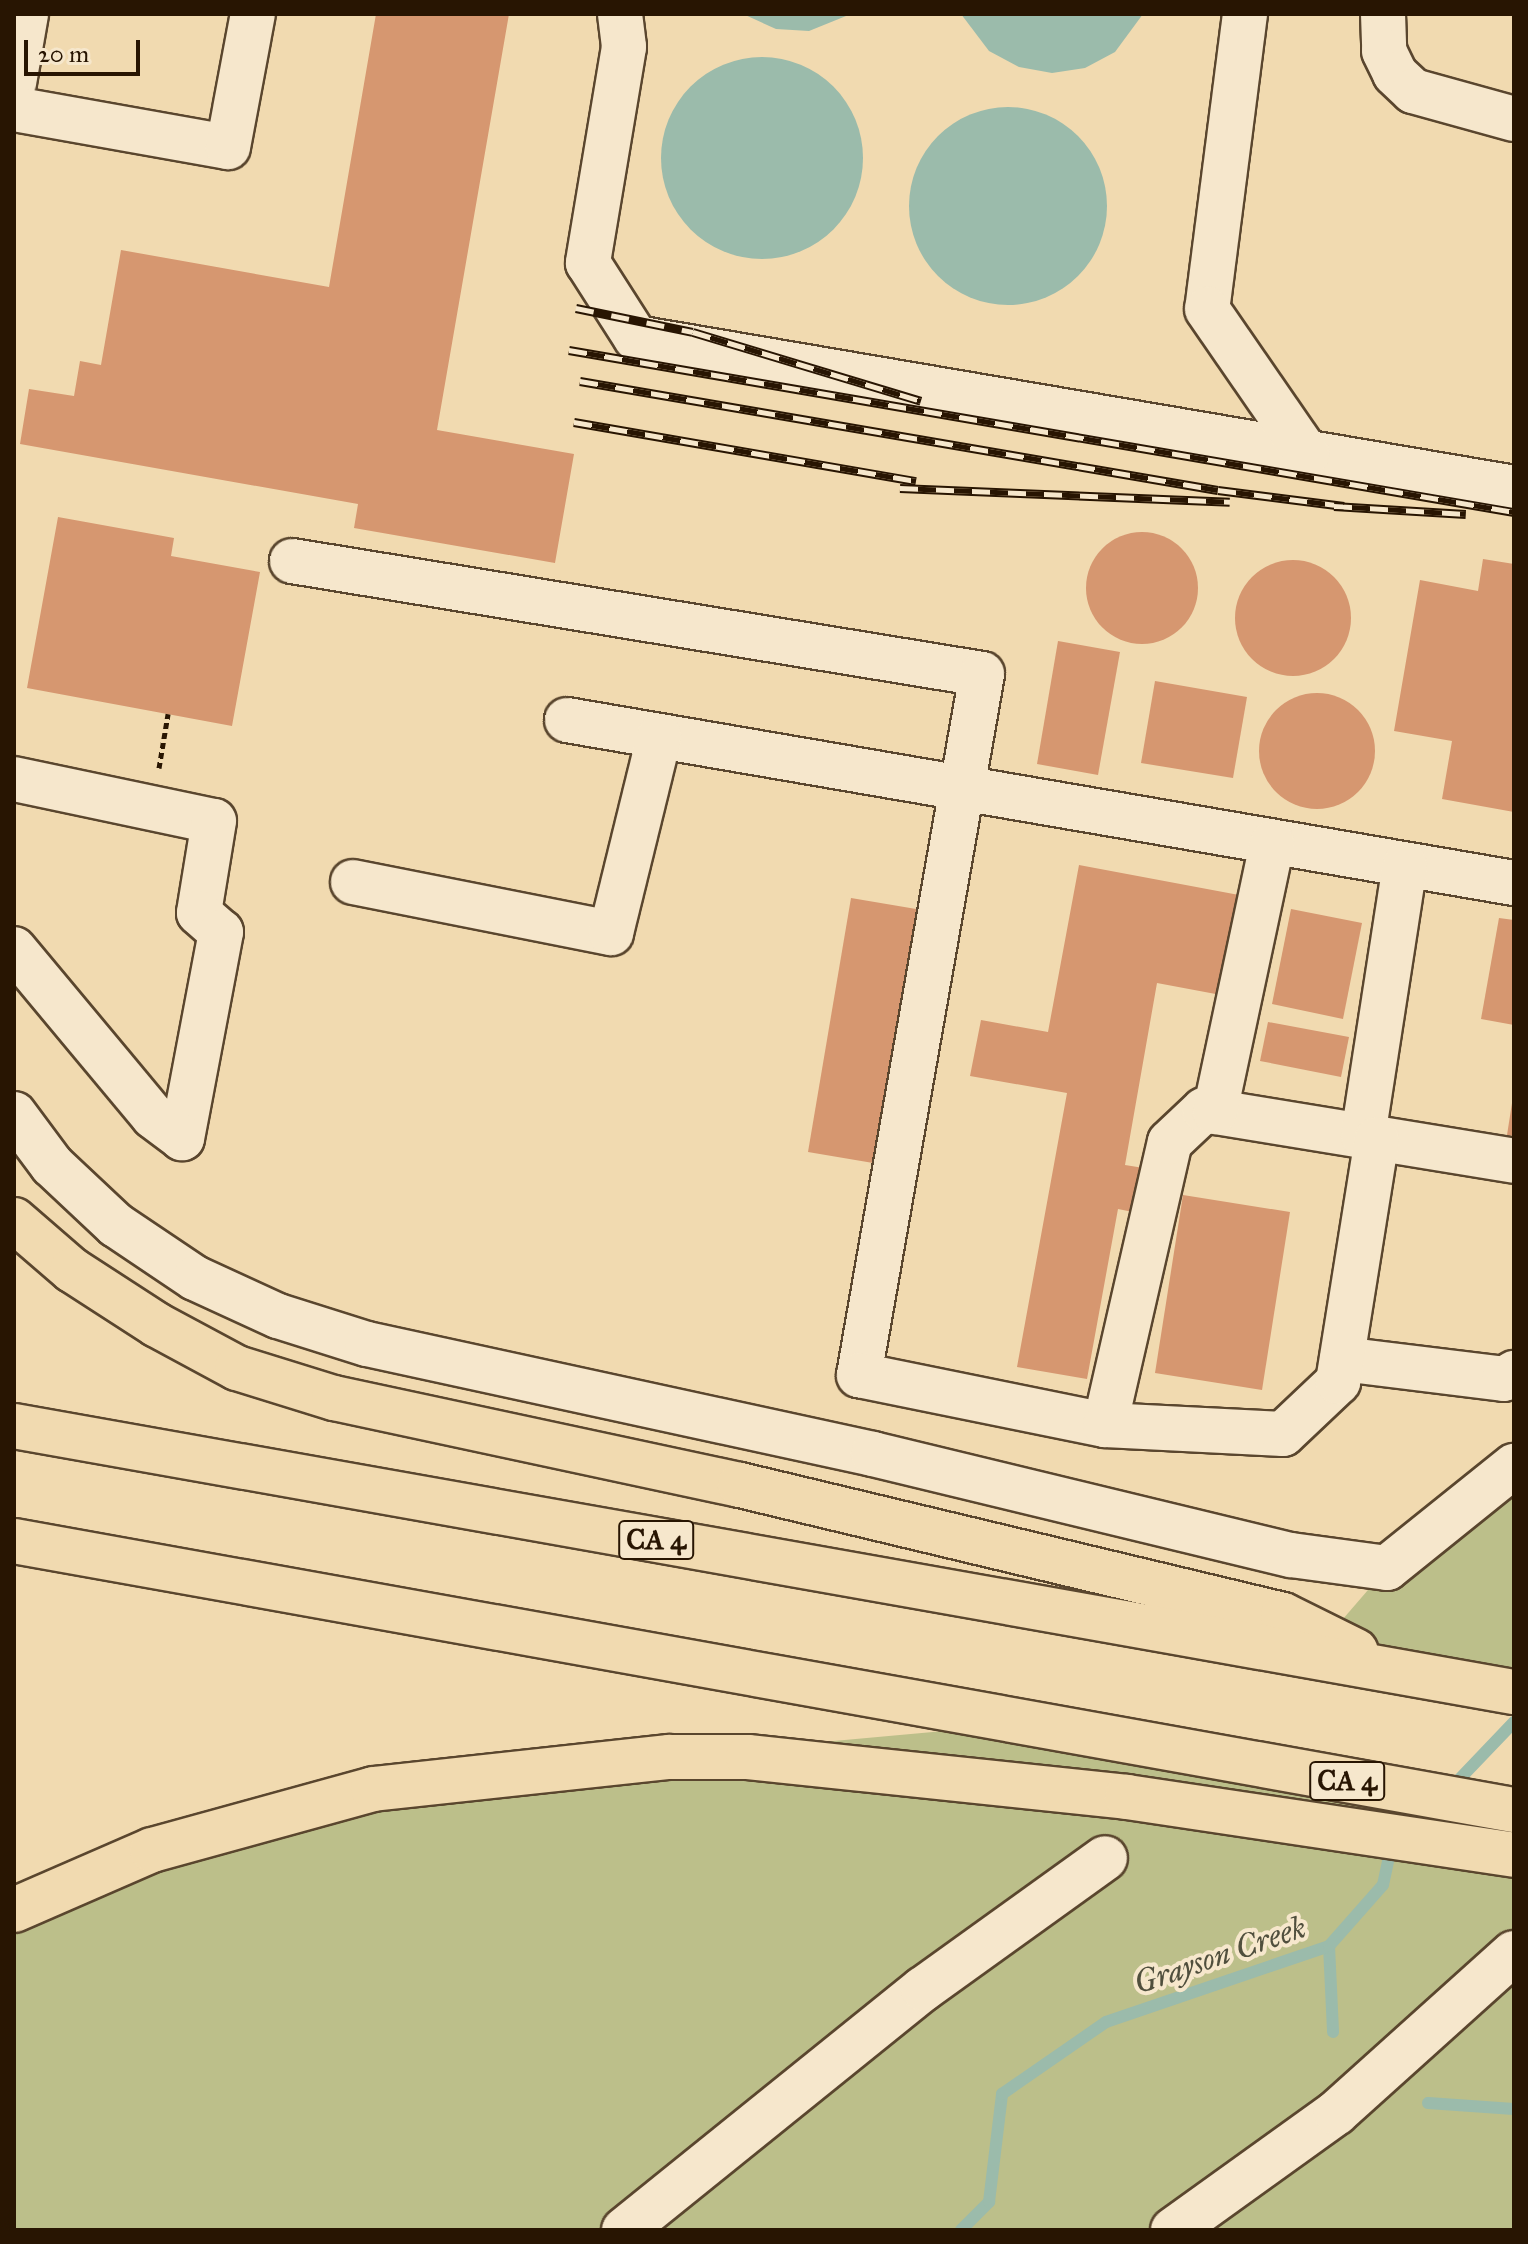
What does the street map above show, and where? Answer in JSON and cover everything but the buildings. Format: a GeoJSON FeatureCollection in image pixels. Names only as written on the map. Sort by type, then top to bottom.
{"type":"FeatureCollection","features":[{"type":"Feature","properties":{"kind":"highway"},"geometry":{"type":"LineString","coordinates":[[14,1220],[72,1270],[157,1325],[251,1372],[334,1398],[740,1485],[1283,1615],[1310,1645],[1396,1671],[1514,1692]]}},
{"type":"Feature","properties":{"kind":"highway","name":"CA 4"},"geometry":{"type":"LineString","coordinates":[[14,1426],[1310,1645]]}},
{"type":"Feature","properties":{"kind":"highway","name":"CA 4"},"geometry":{"type":"LineString","coordinates":[[14,1541],[1514,1810]]}},
{"type":"Feature","properties":{"kind":"highway"},"geometry":{"type":"LineString","coordinates":[[14,1910],[167,1846],[373,1789],[492,1772],[669,1757],[748,1757],[1127,1797],[1514,1855]]}},
{"type":"Feature","properties":{"kind":"street"},"geometry":{"type":"LineString","coordinates":[[14,83],[26,14]]}},
{"type":"Feature","properties":{"kind":"street"},"geometry":{"type":"LineString","coordinates":[[14,109],[228,147],[253,14]]}},
{"type":"Feature","properties":{"kind":"street"},"geometry":{"type":"LineString","coordinates":[[620,14],[624,47],[588,263],[636,338],[1514,488]]}},
{"type":"Feature","properties":{"kind":"street"},"geometry":{"type":"LineString","coordinates":[[1245,14],[1207,309],[1307,454]]}},
{"type":"Feature","properties":{"kind":"street"},"geometry":{"type":"LineString","coordinates":[[1383,14],[1384,51],[1395,74],[1413,91],[1514,119]]}},
{"type":"Feature","properties":{"kind":"street"},"geometry":{"type":"LineString","coordinates":[[292,561],[982,674],[859,1375],[1105,1425],[1283,1434],[1338,1382],[1405,865]]}},
{"type":"Feature","properties":{"kind":"street"},"geometry":{"type":"LineString","coordinates":[[567,720],[961,792],[1514,883]]}},
{"type":"Feature","properties":{"kind":"street"},"geometry":{"type":"LineString","coordinates":[[353,882],[611,933],[659,737]]}},
{"type":"Feature","properties":{"kind":"street"},"geometry":{"type":"LineString","coordinates":[[14,779],[214,821],[199,913],[221,932],[182,1138],[153,1116],[14,949]]}},
{"type":"Feature","properties":{"kind":"street"},"geometry":{"type":"LineString","coordinates":[[1215,1112],[1272,843]]}},
{"type":"Feature","properties":{"kind":"street"},"geometry":{"type":"LineString","coordinates":[[1105,1425],[1170,1142],[1204,1110],[1514,1161]]}},
{"type":"Feature","properties":{"kind":"street"},"geometry":{"type":"LineString","coordinates":[[14,1114],[52,1165],[116,1225],[195,1278],[278,1316],[367,1344],[873,1454],[1291,1555],[1387,1568],[1514,1466]]}},
{"type":"Feature","properties":{"kind":"street"},"geometry":{"type":"LineString","coordinates":[[1342,1359],[1504,1379],[1514,1373]]}},
{"type":"Feature","properties":{"kind":"street"},"geometry":{"type":"LineString","coordinates":[[624,2230],[923,1989],[1105,1858]]}},
{"type":"Feature","properties":{"kind":"street"},"geometry":{"type":"LineString","coordinates":[[1173,2230],[1336,2113],[1514,1953]]}},
{"type":"Feature","properties":{"kind":"path"},"geometry":{"type":"LineString","coordinates":[[152,808],[168,714]]}},
{"type":"Feature","properties":{"kind":"green space"},"geometry":{"type":"Polygon","coordinates":[[[1514,1466],[1514,1696],[1311,1656],[1387,1568],[1514,1466]]]}},
{"type":"Feature","properties":{"kind":"green space"},"geometry":{"type":"Polygon","coordinates":[[[1010,1725],[1514,1810],[1514,2230],[14,2230],[14,1910],[492,1772],[1010,1725]]]}},
{"type":"Feature","properties":{"kind":"shaded area"},"geometry":{"type":"Polygon","coordinates":[[[743,14],[851,14],[809,31],[776,29],[743,14]]]}},
{"type":"Feature","properties":{"kind":"shaded area"},"geometry":{"type":"Polygon","coordinates":[[[961,14],[1143,14],[1115,52],[1085,68],[1052,73],[1019,67],[989,51],[961,14]]]}},
{"type":"Feature","properties":{"kind":"shaded area"},"geometry":{"type":"Polygon","coordinates":[[[762,57],[801,65],[834,86],[855,119],[863,158],[855,197],[834,230],[801,251],[762,259],[723,251],[690,230],[669,197],[661,158],[669,119],[690,86],[723,65],[762,57]]]}},
{"type":"Feature","properties":{"kind":"shaded area"},"geometry":{"type":"Polygon","coordinates":[[[1008,107],[1046,114],[1078,136],[1100,168],[1107,206],[1100,244],[1078,276],[1046,298],[1008,305],[970,298],[938,276],[916,244],[909,206],[916,168],[938,136],[970,114],[1008,107]]]}},
{"type":"Feature","properties":{"kind":"waterway","name":"Grayson Creek"},"geometry":{"type":"LineString","coordinates":[[1450,1789],[1514,1722]]}},
{"type":"Feature","properties":{"kind":"waterway","name":"Grayson Creek"},"geometry":{"type":"LineString","coordinates":[[961,2230],[989,2202],[1002,2094],[1106,2022],[1329,1946],[1383,1885],[1391,1847]]}},
{"type":"Feature","properties":{"kind":"waterway"},"geometry":{"type":"LineString","coordinates":[[1329,1946],[1333,2032]]}},
{"type":"Feature","properties":{"kind":"waterway"},"geometry":{"type":"LineString","coordinates":[[1428,2103],[1514,2109]]}},
{"type":"Feature","properties":{"kind":"railway"},"geometry":{"type":"LineString","coordinates":[[576,308],[693,332],[921,401]]}},
{"type":"Feature","properties":{"kind":"railway"},"geometry":{"type":"LineString","coordinates":[[569,350],[1514,512]]}},
{"type":"Feature","properties":{"kind":"railway"},"geometry":{"type":"LineString","coordinates":[[580,381],[1218,490],[1344,506]]}},
{"type":"Feature","properties":{"kind":"railway"},"geometry":{"type":"LineString","coordinates":[[574,422],[916,481]]}},
{"type":"Feature","properties":{"kind":"railway"},"geometry":{"type":"LineString","coordinates":[[900,488],[1230,502]]}},
{"type":"Feature","properties":{"kind":"railway"},"geometry":{"type":"LineString","coordinates":[[1334,506],[1466,514]]}}]}
